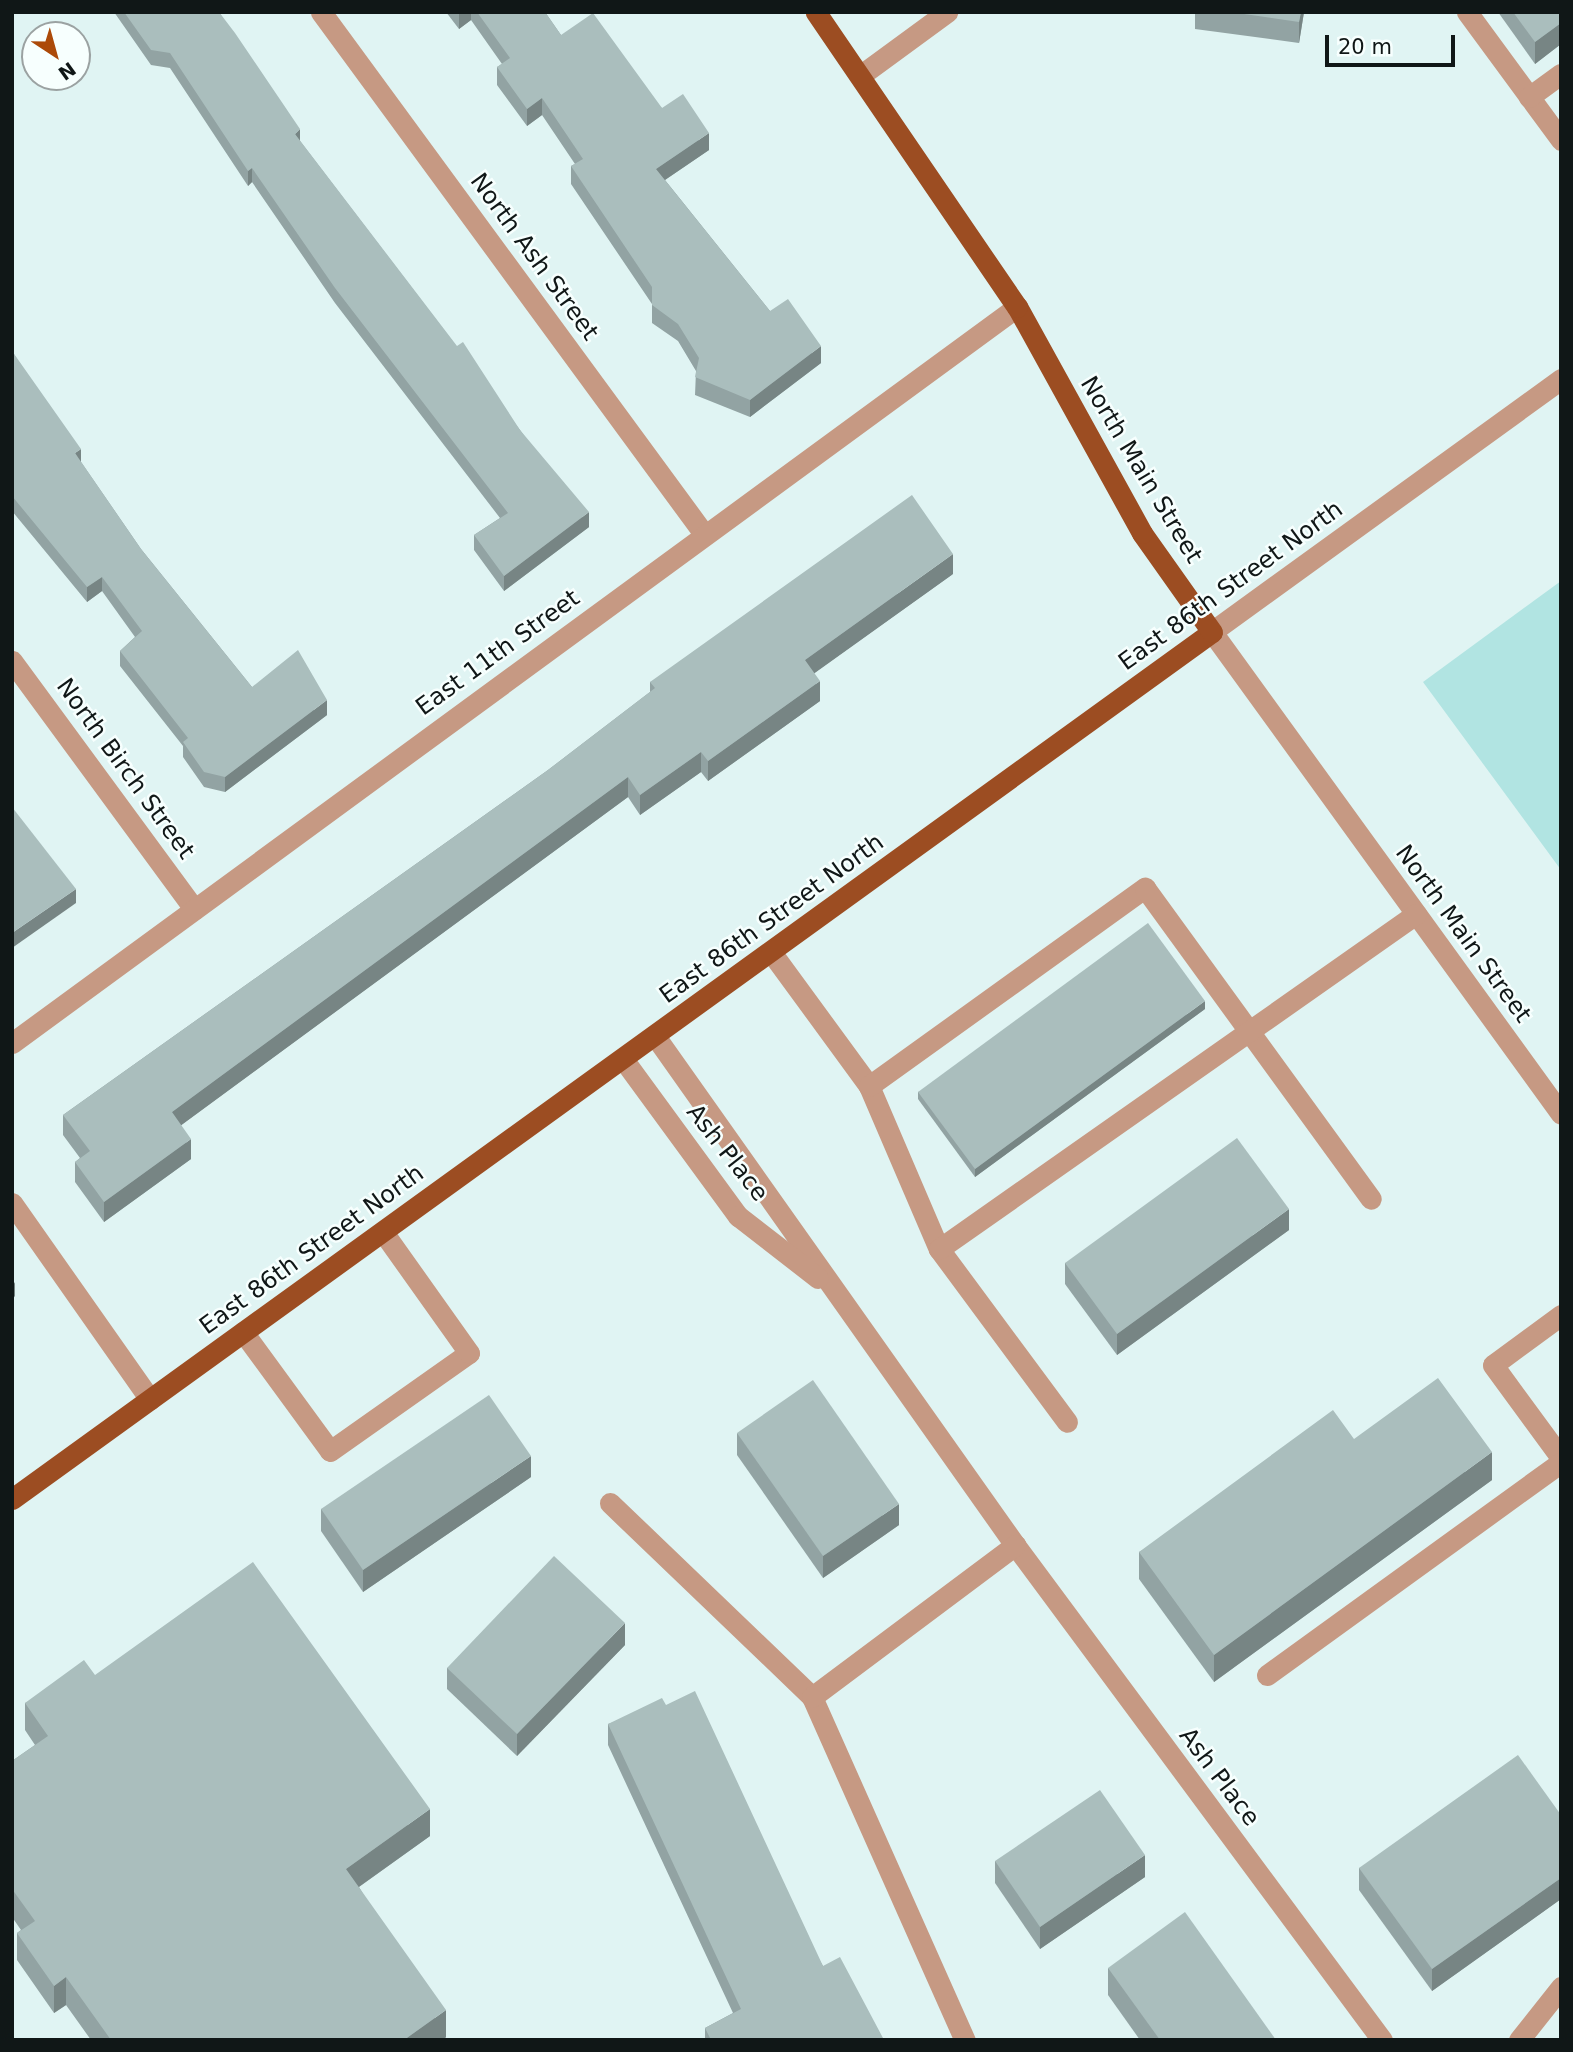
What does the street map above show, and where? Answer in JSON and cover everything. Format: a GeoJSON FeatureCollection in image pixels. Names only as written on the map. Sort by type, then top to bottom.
{"type":"FeatureCollection","features":[{"type":"Feature","properties":{"kind":"main road","name":"North Main Street"},"geometry":{"type":"LineString","coordinates":[[816,12],[1017,307],[1142,533],[1212,632]]}},
{"type":"Feature","properties":{"kind":"main road","name":"East 86th Street North"},"geometry":{"type":"LineString","coordinates":[[12,1499],[1212,632]]}},
{"type":"Feature","properties":{"kind":"street","name":"North Ash Street"},"geometry":{"type":"LineString","coordinates":[[321,12],[704,534]]}},
{"type":"Feature","properties":{"kind":"street"},"geometry":{"type":"LineString","coordinates":[[861,75],[947,12]]}},
{"type":"Feature","properties":{"kind":"street"},"geometry":{"type":"LineString","coordinates":[[1467,12],[1561,140]]}},
{"type":"Feature","properties":{"kind":"street"},"geometry":{"type":"LineString","coordinates":[[1529,97],[1561,74]]}},
{"type":"Feature","properties":{"kind":"street","name":"East 11th Street"},"geometry":{"type":"LineString","coordinates":[[12,1042],[1017,307]]}},
{"type":"Feature","properties":{"kind":"street","name":"East 86th Street North"},"geometry":{"type":"LineString","coordinates":[[1212,632],[1561,379]]}},
{"type":"Feature","properties":{"kind":"street","name":"North Main Street"},"geometry":{"type":"LineString","coordinates":[[1212,632],[1561,1114]]}},
{"type":"Feature","properties":{"kind":"street","name":"North Birch Street"},"geometry":{"type":"LineString","coordinates":[[12,661],[194,909]]}},
{"type":"Feature","properties":{"kind":"street"},"geometry":{"type":"LineString","coordinates":[[869,1086],[1145,888],[1371,1199]]}},
{"type":"Feature","properties":{"kind":"street"},"geometry":{"type":"LineString","coordinates":[[940,1249],[1416,914]]}},
{"type":"Feature","properties":{"kind":"street"},"geometry":{"type":"LineString","coordinates":[[771,952],[869,1086],[940,1249],[1067,1422]]}},
{"type":"Feature","properties":{"kind":"street","name":"Ash Place"},"geometry":{"type":"LineString","coordinates":[[655,1036],[1015,1545],[1382,2040]]}},
{"type":"Feature","properties":{"kind":"street","name":"Ash Place"},"geometry":{"type":"LineString","coordinates":[[623,1059],[738,1216],[836,1292]]}},
{"type":"Feature","properties":{"kind":"street"},"geometry":{"type":"LineString","coordinates":[[12,1203],[150,1399]]}},
{"type":"Feature","properties":{"kind":"street"},"geometry":{"type":"LineString","coordinates":[[243,1332],[330,1451],[469,1353],[383,1232]]}},
{"type":"Feature","properties":{"kind":"street"},"geometry":{"type":"LineString","coordinates":[[1267,1675],[1561,1460],[1493,1366],[1561,1315]]}},
{"type":"Feature","properties":{"kind":"street"},"geometry":{"type":"LineString","coordinates":[[610,1503],[812,1697],[965,2040]]}},
{"type":"Feature","properties":{"kind":"street"},"geometry":{"type":"LineString","coordinates":[[812,1697],[1015,1545]]}},
{"type":"Feature","properties":{"kind":"street"},"geometry":{"type":"LineString","coordinates":[[1519,2040],[1561,1986]]}},
{"type":"Feature","properties":{"kind":"shaded area"},"geometry":{"type":"Polygon","coordinates":[[[1561,581],[1561,870],[1423,682],[1561,581]]]}},
{"type":"Feature","properties":{"kind":"building"},"geometry":{"type":"Polygon","coordinates":[[[124,12],[219,12],[300,129],[295,134],[457,346],[463,342],[520,430],[589,512],[504,576],[474,535],[508,513],[335,288],[252,168],[248,171],[170,53],[151,50],[124,12]]]}},
{"type":"Feature","properties":{"kind":"building"},"geometry":{"type":"Polygon","coordinates":[[[477,12],[545,12],[561,35],[593,13],[662,108],[683,94],[709,133],[656,169],[770,311],[788,299],[821,346],[750,400],[695,377],[699,358],[678,324],[652,305],[652,287],[571,166],[583,159],[542,98],[527,109],[497,67],[510,58],[477,12]]]}},
{"type":"Feature","properties":{"kind":"building"},"geometry":{"type":"Polygon","coordinates":[[[1230,12],[1301,12],[1299,22],[1230,12]]]}},
{"type":"Feature","properties":{"kind":"building"},"geometry":{"type":"Polygon","coordinates":[[[1513,12],[1561,12],[1561,23],[1535,42],[1513,12]]]}},
{"type":"Feature","properties":{"kind":"building"},"geometry":{"type":"Polygon","coordinates":[[[12,351],[81,449],[75,453],[141,549],[252,687],[298,650],[327,700],[225,777],[204,772],[183,742],[188,738],[120,651],[142,631],[102,577],[87,587],[12,496],[12,351]]]}},
{"type":"Feature","properties":{"kind":"building"},"geometry":{"type":"Polygon","coordinates":[[[912,495],[953,554],[805,660],[820,681],[708,761],[701,752],[640,795],[628,777],[172,1112],[191,1139],[104,1202],[75,1162],[90,1151],[63,1115],[548,770],[655,688],[650,682],[912,495]]]}},
{"type":"Feature","properties":{"kind":"building"},"geometry":{"type":"Polygon","coordinates":[[[12,807],[76,889],[12,933],[12,807]]]}},
{"type":"Feature","properties":{"kind":"building"},"geometry":{"type":"Polygon","coordinates":[[[1148,923],[1205,1001],[975,1169],[918,1092],[1148,923]]]}},
{"type":"Feature","properties":{"kind":"building"},"geometry":{"type":"Polygon","coordinates":[[[1237,1138],[1289,1209],[1117,1334],[1065,1263],[1237,1138]]]}},
{"type":"Feature","properties":{"kind":"building"},"geometry":{"type":"Polygon","coordinates":[[[1438,1378],[1492,1452],[1214,1655],[1139,1552],[1333,1410],[1354,1439],[1438,1378]]]}},
{"type":"Feature","properties":{"kind":"building"},"geometry":{"type":"Polygon","coordinates":[[[813,1380],[899,1504],[823,1556],[737,1433],[813,1380]]]}},
{"type":"Feature","properties":{"kind":"building"},"geometry":{"type":"Polygon","coordinates":[[[489,1395],[531,1456],[363,1570],[321,1509],[489,1395]]]}},
{"type":"Feature","properties":{"kind":"building"},"geometry":{"type":"Polygon","coordinates":[[[554,1556],[625,1623],[517,1734],[447,1668],[554,1556]]]}},
{"type":"Feature","properties":{"kind":"building"},"geometry":{"type":"Polygon","coordinates":[[[253,1562],[430,1809],[346,1869],[446,2010],[404,2040],[111,2040],[66,1977],[54,1986],[17,1933],[35,1921],[12,1889],[12,1761],[48,1736],[25,1703],[84,1660],[95,1675],[253,1562]]]}},
{"type":"Feature","properties":{"kind":"building"},"geometry":{"type":"Polygon","coordinates":[[[695,1691],[823,1966],[840,1957],[883,2038],[880,2040],[711,2040],[705,2028],[741,2009],[608,1724],[662,1698],[666,1705],[695,1691]]]}},
{"type":"Feature","properties":{"kind":"building"},"geometry":{"type":"Polygon","coordinates":[[[1518,1755],[1561,1815],[1561,1878],[1432,1969],[1359,1868],[1518,1755]]]}},
{"type":"Feature","properties":{"kind":"building"},"geometry":{"type":"Polygon","coordinates":[[[1100,1790],[1145,1855],[1040,1927],[995,1861],[1100,1790]]]}},
{"type":"Feature","properties":{"kind":"building"},"geometry":{"type":"Polygon","coordinates":[[[1185,1912],[1276,2040],[1160,2040],[1108,1968],[1185,1912]]]}}]}
